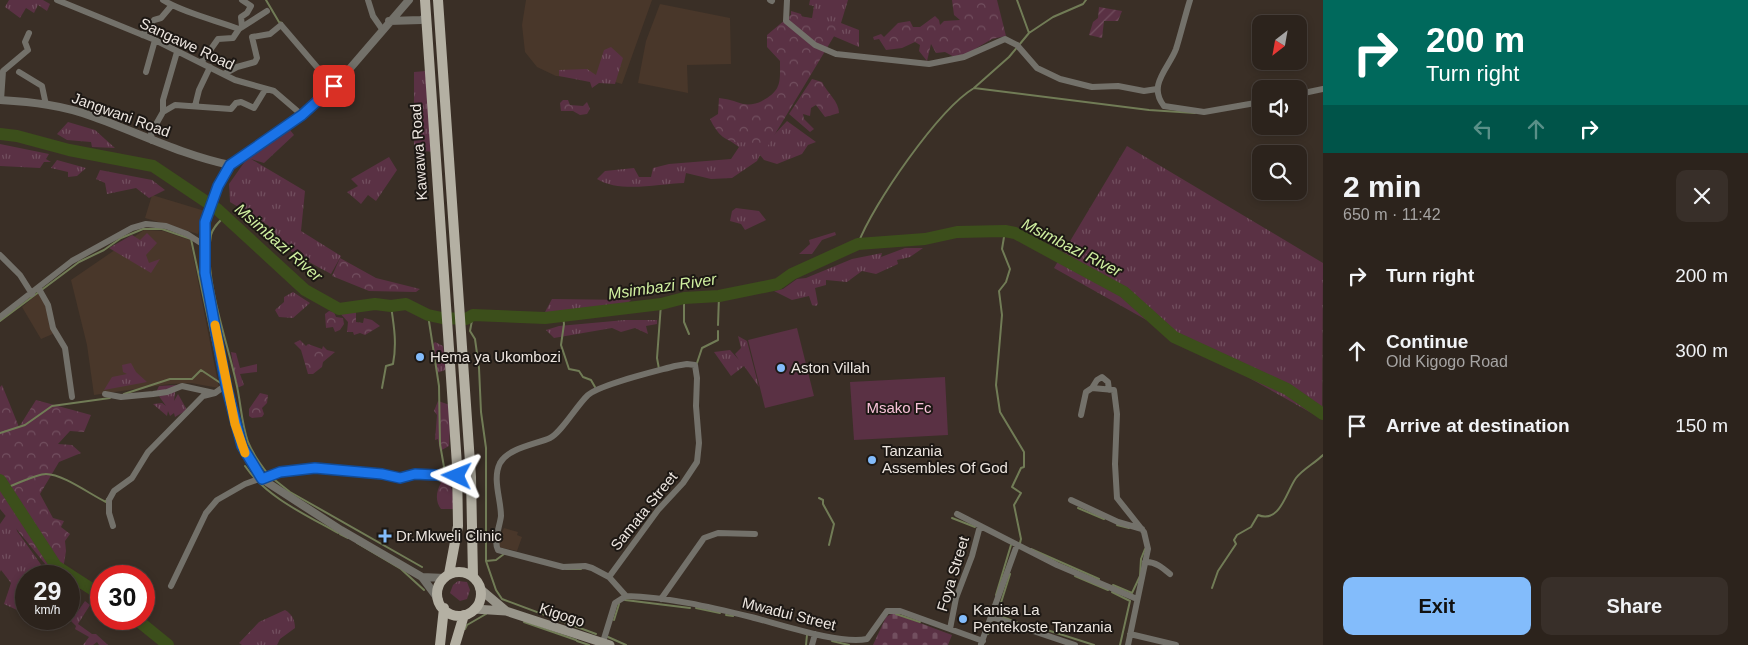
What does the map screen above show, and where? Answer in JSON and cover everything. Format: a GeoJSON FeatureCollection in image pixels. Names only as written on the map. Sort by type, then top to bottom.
{"type":"FeatureCollection","features":[{"type":"Feature","properties":{"kind":"main road","name":"Kawawa Road"},"geometry":{"type":"LineString","coordinates":[[425,0],[457,476]]}},
{"type":"Feature","properties":{"kind":"main road","name":"Kawawa Road"},"geometry":{"type":"LineString","coordinates":[[438,0],[471,477],[473,577]]}},
{"type":"Feature","properties":{"kind":"main road"},"geometry":{"type":"LineString","coordinates":[[440,645],[441,604],[438,588],[447,576],[458,526],[457,476]]}},
{"type":"Feature","properties":{"kind":"main road"},"geometry":{"type":"LineString","coordinates":[[447,576],[457,572],[473,577],[480,588],[506,611]]}},
{"type":"Feature","properties":{"kind":"main road"},"geometry":{"type":"LineString","coordinates":[[441,604],[453,614],[464,615],[474,609],[479,603],[480,588]]}},
{"type":"Feature","properties":{"kind":"main road"},"geometry":{"type":"LineString","coordinates":[[474,609],[506,611]]}},
{"type":"Feature","properties":{"kind":"main road","name":"Kigogo"},"geometry":{"type":"LineString","coordinates":[[506,611],[606,644]]}},
{"type":"Feature","properties":{"kind":"main road"},"geometry":{"type":"LineString","coordinates":[[454,645],[464,615]]}},
{"type":"Feature","properties":{"kind":"street","name":"Sangawe Road"},"geometry":{"type":"LineString","coordinates":[[57,0],[155,40],[224,74],[265,90],[274,91],[302,115]]}},
{"type":"Feature","properties":{"kind":"street"},"geometry":{"type":"LineString","coordinates":[[163,0],[240,28]]}},
{"type":"Feature","properties":{"kind":"street"},"geometry":{"type":"LineString","coordinates":[[240,28],[241,17],[248,12],[251,6],[242,0]]}},
{"type":"Feature","properties":{"kind":"street"},"geometry":{"type":"LineString","coordinates":[[368,0],[373,16],[382,29]]}},
{"type":"Feature","properties":{"kind":"street"},"geometry":{"type":"LineString","coordinates":[[409,0],[389,20],[334,86],[302,115],[230,165],[218,186],[205,222],[205,273],[226,385],[242,446],[262,479],[333,525],[422,577],[441,604]]}},
{"type":"Feature","properties":{"kind":"street"},"geometry":{"type":"LineString","coordinates":[[787,0],[786,21],[816,45],[836,54],[929,64],[964,57],[1005,39],[1017,45],[1031,64],[1043,72],[1060,79],[1092,87],[1118,86],[1144,91],[1158,89]]}},
{"type":"Feature","properties":{"kind":"street"},"geometry":{"type":"LineString","coordinates":[[1190,0],[1176,49],[1160,76],[1159,98],[1164,106],[1204,112],[1252,104]]}},
{"type":"Feature","properties":{"kind":"street"},"geometry":{"type":"LineString","coordinates":[[142,35],[154,20],[160,18],[176,4]]}},
{"type":"Feature","properties":{"kind":"street"},"geometry":{"type":"LineString","coordinates":[[201,62],[218,39],[233,38],[240,28],[267,11]]}},
{"type":"Feature","properties":{"kind":"street"},"geometry":{"type":"LineString","coordinates":[[389,20],[421,20],[425,18]]}},
{"type":"Feature","properties":{"kind":"street"},"geometry":{"type":"LineString","coordinates":[[224,74],[237,67],[255,62],[257,58],[252,37],[270,34],[281,25],[334,86]]}},
{"type":"Feature","properties":{"kind":"street"},"geometry":{"type":"LineString","coordinates":[[0,100],[3,71],[28,50],[25,42],[29,33]]}},
{"type":"Feature","properties":{"kind":"street"},"geometry":{"type":"LineString","coordinates":[[146,72],[155,40]]}},
{"type":"Feature","properties":{"kind":"street"},"geometry":{"type":"LineString","coordinates":[[163,112],[163,100],[177,52]]}},
{"type":"Feature","properties":{"kind":"street"},"geometry":{"type":"LineString","coordinates":[[195,106],[199,90],[210,67]]}},
{"type":"Feature","properties":{"kind":"street"},"geometry":{"type":"LineString","coordinates":[[19,72],[42,86],[46,104]]}},
{"type":"Feature","properties":{"kind":"street"},"geometry":{"type":"LineString","coordinates":[[1307,92],[1323,88]]}},
{"type":"Feature","properties":{"kind":"street"},"geometry":{"type":"LineString","coordinates":[[152,141],[150,133],[163,112],[175,105],[231,110],[236,103],[241,102],[254,108],[265,90]]}},
{"type":"Feature","properties":{"kind":"street","name":"Jangwani Road"},"geometry":{"type":"LineString","coordinates":[[0,100],[46,104],[94,116],[152,141],[230,165]]}},
{"type":"Feature","properties":{"kind":"street"},"geometry":{"type":"LineString","coordinates":[[0,318],[72,261],[132,228],[146,224],[166,226],[187,234],[204,244]]}},
{"type":"Feature","properties":{"kind":"street"},"geometry":{"type":"LineString","coordinates":[[0,255],[20,274],[32,294]]}},
{"type":"Feature","properties":{"kind":"street"},"geometry":{"type":"LineString","coordinates":[[39,289],[48,305],[53,328],[65,348],[72,397]]}},
{"type":"Feature","properties":{"kind":"street","name":"Samata Street"},"geometry":{"type":"LineString","coordinates":[[696,366],[698,459],[683,483],[658,510],[608,578],[585,566],[563,567],[498,550],[497,540],[501,513],[498,494],[499,465],[503,458],[527,445],[556,434],[565,421],[592,393],[664,368],[696,366]]}},
{"type":"Feature","properties":{"kind":"street"},"geometry":{"type":"LineString","coordinates":[[1080,415],[1084,394],[1092,388],[1097,380],[1102,377],[1108,382],[1109,390]]}},
{"type":"Feature","properties":{"kind":"street"},"geometry":{"type":"LineString","coordinates":[[113,526],[109,513],[109,500],[114,491],[132,478],[148,452],[203,396],[215,393],[226,385]]}},
{"type":"Feature","properties":{"kind":"street"},"geometry":{"type":"LineString","coordinates":[[105,394],[121,397],[153,394],[182,386],[215,393]]}},
{"type":"Feature","properties":{"kind":"street"},"geometry":{"type":"LineString","coordinates":[[1092,388],[1114,390],[1116,403],[1117,498],[1142,529],[1147,545],[1128,645]]}},
{"type":"Feature","properties":{"kind":"street"},"geometry":{"type":"LineString","coordinates":[[170,586],[207,511],[216,500],[245,484],[280,472],[315,468],[382,474],[400,478],[415,474],[457,476]]}},
{"type":"Feature","properties":{"kind":"street"},"geometry":{"type":"LineString","coordinates":[[1071,500],[1118,522],[1142,529]]}},
{"type":"Feature","properties":{"kind":"street"},"geometry":{"type":"LineString","coordinates":[[957,514],[1017,545],[1137,600]]}},
{"type":"Feature","properties":{"kind":"street","name":"Foya Street"},"geometry":{"type":"LineString","coordinates":[[950,629],[956,598],[972,556],[980,526]]}},
{"type":"Feature","properties":{"kind":"street"},"geometry":{"type":"LineString","coordinates":[[661,599],[704,538],[718,532],[755,534]]}},
{"type":"Feature","properties":{"kind":"street"},"geometry":{"type":"LineString","coordinates":[[982,643],[1017,545]]}},
{"type":"Feature","properties":{"kind":"street"},"geometry":{"type":"LineString","coordinates":[[1145,562],[1159,565],[1170,574]]}},
{"type":"Feature","properties":{"kind":"street"},"geometry":{"type":"LineString","coordinates":[[422,577],[447,576]]}},
{"type":"Feature","properties":{"kind":"street"},"geometry":{"type":"LineString","coordinates":[[606,644],[615,603],[626,596],[608,578]]}},
{"type":"Feature","properties":{"kind":"street","name":"Mwadui Street"},"geometry":{"type":"LineString","coordinates":[[626,596],[661,599],[750,617],[855,642],[866,642],[886,611],[900,611],[982,643]]}},
{"type":"Feature","properties":{"kind":"street"},"geometry":{"type":"LineString","coordinates":[[992,617],[1075,645]]}},
{"type":"Feature","properties":{"kind":"street"},"geometry":{"type":"LineString","coordinates":[[812,645],[815,634]]}},
{"type":"Feature","properties":{"kind":"street"},"geometry":{"type":"LineString","coordinates":[[1130,634],[1176,645]]}},
{"type":"Feature","properties":{"kind":"shaded area"},"geometry":{"type":"Polygon","coordinates":[[[526,0],[652,0],[622,84],[608,80],[556,76],[537,67],[525,52],[522,25],[526,0]]]}},
{"type":"Feature","properties":{"kind":"shaded area"},"geometry":{"type":"Polygon","coordinates":[[[660,4],[730,18],[731,64],[687,65],[688,93],[638,83],[646,41],[660,4]]]}},
{"type":"Feature","properties":{"kind":"shaded area"},"geometry":{"type":"Polygon","coordinates":[[[152,195],[205,211],[198,234],[145,218],[152,195]]]}},
{"type":"Feature","properties":{"kind":"shaded area"},"geometry":{"type":"Polygon","coordinates":[[[144,230],[163,231],[190,240],[219,388],[191,383],[170,384],[94,395],[87,345],[71,280],[144,230]]]}},
{"type":"Feature","properties":{"kind":"shaded area"},"geometry":{"type":"Polygon","coordinates":[[[40,292],[48,306],[49,325],[55,333],[41,339],[22,307],[40,292]]]}},
{"type":"Feature","properties":{"kind":"shaded area"},"geometry":{"type":"Polygon","coordinates":[[[504,528],[518,532],[517,535],[522,537],[517,551],[498,547],[498,541],[504,528]]]}},
{"type":"Feature","properties":{"kind":"green space"},"geometry":{"type":"Polygon","coordinates":[[[9,0],[43,0],[50,4],[47,11],[38,5],[34,13],[26,8],[20,18],[5,7],[9,0]]]}},
{"type":"Feature","properties":{"kind":"green space"},"geometry":{"type":"Polygon","coordinates":[[[810,0],[848,0],[841,23],[859,30],[859,47],[791,18],[791,11],[801,14],[802,17],[812,18],[814,6],[809,5],[810,0]]]}},
{"type":"Feature","properties":{"kind":"green space"},"geometry":{"type":"Polygon","coordinates":[[[952,0],[997,0],[1006,36],[992,39],[958,59],[945,52],[936,53],[931,44],[927,61],[919,51],[920,45],[915,42],[902,48],[886,50],[879,39],[874,40],[873,37],[881,34],[884,37],[898,23],[910,21],[913,27],[920,27],[935,16],[939,20],[940,25],[944,21],[960,20],[954,15],[952,0]]]}},
{"type":"Feature","properties":{"kind":"green space"},"geometry":{"type":"Polygon","coordinates":[[[1099,7],[1122,11],[1118,21],[1104,21],[1102,38],[1089,35],[1093,22],[1098,18],[1099,7]]]}},
{"type":"Feature","properties":{"kind":"green space"},"geometry":{"type":"Polygon","coordinates":[[[792,14],[827,22],[839,28],[766,149],[755,152],[751,141],[731,141],[721,136],[710,119],[718,114],[719,98],[743,104],[753,104],[760,102],[773,93],[780,80],[780,61],[767,47],[767,35],[792,14]]]}},
{"type":"Feature","properties":{"kind":"green space"},"geometry":{"type":"Polygon","coordinates":[[[611,47],[623,58],[615,84],[599,83],[592,88],[590,82],[559,76],[559,70],[587,69],[596,75],[604,50],[611,47]]]}},
{"type":"Feature","properties":{"kind":"green space"},"geometry":{"type":"Polygon","coordinates":[[[426,71],[434,152],[414,150],[414,72],[426,71]]]}},
{"type":"Feature","properties":{"kind":"green space"},"geometry":{"type":"Polygon","coordinates":[[[812,79],[822,82],[835,101],[839,113],[825,117],[816,105],[811,108],[810,116],[803,114],[804,119],[814,129],[810,132],[789,114],[812,79]]]}},
{"type":"Feature","properties":{"kind":"green space"},"geometry":{"type":"Polygon","coordinates":[[[563,100],[568,100],[570,105],[583,106],[587,102],[590,109],[587,114],[580,115],[573,111],[561,111],[560,103],[563,100]]]}},
{"type":"Feature","properties":{"kind":"green space"},"geometry":{"type":"Polygon","coordinates":[[[787,121],[816,142],[808,145],[802,154],[777,164],[764,160],[760,155],[757,161],[732,178],[711,179],[686,173],[684,183],[639,187],[616,186],[597,179],[605,171],[634,168],[639,177],[651,177],[653,168],[669,164],[731,159],[739,147],[726,138],[769,140],[787,121]]]}},
{"type":"Feature","properties":{"kind":"green space"},"geometry":{"type":"Polygon","coordinates":[[[68,122],[95,130],[115,148],[92,147],[91,142],[67,140],[57,134],[68,122]]]}},
{"type":"Feature","properties":{"kind":"green space"},"geometry":{"type":"Polygon","coordinates":[[[290,130],[294,135],[264,163],[251,159],[305,191],[301,231],[341,256],[331,274],[286,247],[278,241],[269,226],[230,202],[229,184],[248,157],[290,130]]]}},
{"type":"Feature","properties":{"kind":"green space"},"geometry":{"type":"Polygon","coordinates":[[[0,144],[49,154],[46,159],[51,162],[44,162],[40,168],[0,166],[0,144]]]}},
{"type":"Feature","properties":{"kind":"green space"},"geometry":{"type":"Polygon","coordinates":[[[1127,146],[1323,263],[1322,419],[1054,268],[1127,146]]]}},
{"type":"Feature","properties":{"kind":"green space"},"geometry":{"type":"Polygon","coordinates":[[[389,157],[397,170],[376,201],[368,195],[361,204],[347,192],[358,186],[351,179],[389,157]]]}},
{"type":"Feature","properties":{"kind":"green space"},"geometry":{"type":"Polygon","coordinates":[[[57,160],[86,168],[77,176],[68,177],[68,172],[51,168],[57,160]]]}},
{"type":"Feature","properties":{"kind":"green space"},"geometry":{"type":"Polygon","coordinates":[[[100,170],[152,180],[165,190],[149,198],[136,188],[107,194],[105,183],[96,179],[100,170]]]}},
{"type":"Feature","properties":{"kind":"green space"},"geometry":{"type":"Polygon","coordinates":[[[736,208],[759,211],[766,220],[745,230],[741,224],[730,221],[732,211],[736,208]]]}},
{"type":"Feature","properties":{"kind":"green space"},"geometry":{"type":"Polygon","coordinates":[[[835,232],[836,235],[822,240],[812,254],[799,254],[810,244],[809,240],[835,232]]]}},
{"type":"Feature","properties":{"kind":"green space"},"geometry":{"type":"Polygon","coordinates":[[[147,233],[157,243],[146,255],[149,263],[160,259],[151,273],[109,248],[132,235],[140,240],[147,233]]]}},
{"type":"Feature","properties":{"kind":"green space"},"geometry":{"type":"Polygon","coordinates":[[[905,248],[923,248],[910,257],[897,260],[898,264],[876,274],[862,271],[847,282],[826,280],[826,285],[815,288],[818,304],[816,306],[812,305],[809,296],[792,300],[774,291],[783,289],[797,279],[806,278],[852,259],[882,253],[881,257],[905,248]]]}},
{"type":"Feature","properties":{"kind":"green space"},"geometry":{"type":"Polygon","coordinates":[[[340,258],[376,278],[420,289],[416,292],[369,291],[332,276],[340,258]]]}},
{"type":"Feature","properties":{"kind":"green space"},"geometry":{"type":"Polygon","coordinates":[[[293,292],[310,303],[293,318],[279,317],[275,310],[284,302],[284,297],[293,292]]]}},
{"type":"Feature","properties":{"kind":"green space"},"geometry":{"type":"Polygon","coordinates":[[[552,299],[631,300],[624,307],[573,320],[545,312],[552,299]]]}},
{"type":"Feature","properties":{"kind":"green space"},"geometry":{"type":"Polygon","coordinates":[[[337,310],[356,312],[356,322],[363,323],[364,318],[372,320],[380,326],[365,335],[360,333],[354,335],[353,332],[347,332],[348,322],[337,310]]]}},
{"type":"Feature","properties":{"kind":"green space"},"geometry":{"type":"Polygon","coordinates":[[[329,311],[334,312],[336,317],[343,318],[344,324],[340,330],[335,332],[333,327],[326,328],[325,314],[329,311]]]}},
{"type":"Feature","properties":{"kind":"green space"},"geometry":{"type":"Polygon","coordinates":[[[625,320],[657,320],[657,324],[646,326],[648,334],[635,328],[621,332],[612,328],[554,338],[546,330],[559,326],[625,320]]]}},
{"type":"Feature","properties":{"kind":"green space","name":"Aston Villah"},"geometry":{"type":"Polygon","coordinates":[[[797,328],[814,396],[765,408],[748,340],[797,328]]]}},
{"type":"Feature","properties":{"kind":"green space"},"geometry":{"type":"Polygon","coordinates":[[[738,336],[747,341],[759,387],[744,366],[731,376],[714,352],[730,350],[739,360],[735,354],[741,348],[738,336]]]}},
{"type":"Feature","properties":{"kind":"green space"},"geometry":{"type":"Polygon","coordinates":[[[300,340],[306,346],[308,344],[322,349],[323,346],[327,350],[335,352],[323,362],[322,367],[313,374],[308,374],[301,350],[294,343],[300,340]]]}},
{"type":"Feature","properties":{"kind":"green space"},"geometry":{"type":"Polygon","coordinates":[[[435,342],[443,346],[444,353],[436,355],[445,356],[445,370],[437,373],[433,344],[435,342]]]}},
{"type":"Feature","properties":{"kind":"green space"},"geometry":{"type":"Polygon","coordinates":[[[231,352],[236,353],[240,368],[257,364],[257,372],[240,374],[244,385],[237,388],[231,352]]]}},
{"type":"Feature","properties":{"kind":"green space"},"geometry":{"type":"Polygon","coordinates":[[[131,363],[136,372],[147,382],[104,390],[112,377],[127,374],[123,372],[122,365],[131,363]]]}},
{"type":"Feature","properties":{"kind":"green space","name":"Msako Fc"},"geometry":{"type":"Polygon","coordinates":[[[945,377],[948,435],[854,440],[850,382],[945,377]]]}},
{"type":"Feature","properties":{"kind":"green space"},"geometry":{"type":"Polygon","coordinates":[[[2,385],[19,427],[36,400],[91,415],[84,432],[70,431],[58,444],[72,445],[81,453],[59,462],[40,494],[53,518],[64,521],[61,527],[70,534],[65,541],[66,551],[64,565],[46,565],[0,509],[0,387],[2,385]]]}},
{"type":"Feature","properties":{"kind":"green space"},"geometry":{"type":"Polygon","coordinates":[[[176,385],[174,401],[178,394],[187,410],[175,417],[174,413],[170,416],[168,411],[167,416],[153,404],[162,403],[166,406],[156,392],[159,386],[176,385]]]}},
{"type":"Feature","properties":{"kind":"green space"},"geometry":{"type":"Polygon","coordinates":[[[260,393],[268,395],[267,403],[262,408],[264,414],[262,417],[252,418],[249,416],[249,409],[260,393]]]}},
{"type":"Feature","properties":{"kind":"green space"},"geometry":{"type":"Polygon","coordinates":[[[438,401],[450,405],[449,446],[440,451],[438,439],[435,440],[437,415],[434,411],[438,401]]]}},
{"type":"Feature","properties":{"kind":"green space"},"geometry":{"type":"Polygon","coordinates":[[[444,471],[453,476],[449,483],[457,502],[453,509],[441,509],[437,500],[437,493],[441,483],[438,479],[444,471]]]}},
{"type":"Feature","properties":{"kind":"green space"},"geometry":{"type":"Polygon","coordinates":[[[12,507],[17,531],[41,565],[15,565],[15,609],[4,604],[11,583],[1,570],[0,572],[0,524],[12,507]]]}},
{"type":"Feature","properties":{"kind":"green space"},"geometry":{"type":"Polygon","coordinates":[[[458,581],[467,582],[470,590],[467,599],[460,601],[450,593],[453,585],[458,581]]]}},
{"type":"Feature","properties":{"kind":"green space"},"geometry":{"type":"Polygon","coordinates":[[[85,601],[90,605],[80,621],[80,608],[85,601]]]}},
{"type":"Feature","properties":{"kind":"green space"},"geometry":{"type":"Polygon","coordinates":[[[285,610],[293,618],[295,628],[280,639],[277,645],[242,645],[239,643],[259,622],[285,610]]]}},
{"type":"Feature","properties":{"kind":"green space"},"geometry":{"type":"Polygon","coordinates":[[[893,613],[952,635],[948,645],[873,645],[886,617],[893,613]]]}},
{"type":"Feature","properties":{"kind":"green space"},"geometry":{"type":"Polygon","coordinates":[[[80,625],[92,634],[96,634],[108,645],[99,645],[97,642],[93,645],[83,645],[89,637],[77,630],[80,630],[80,625]]]}},
{"type":"Feature","properties":{"kind":"waterway"},"geometry":{"type":"LineString","coordinates":[[266,0],[279,22],[282,23]]}},
{"type":"Feature","properties":{"kind":"waterway"},"geometry":{"type":"LineString","coordinates":[[1017,0],[1029,33]]}},
{"type":"Feature","properties":{"kind":"waterway"},"geometry":{"type":"LineString","coordinates":[[974,88],[1009,57],[1029,33],[1053,17],[1083,4],[1086,0]]}},
{"type":"Feature","properties":{"kind":"waterway"},"geometry":{"type":"LineString","coordinates":[[858,244],[877,206],[925,136],[959,99],[974,88],[1149,110],[1195,113]]}},
{"type":"Feature","properties":{"kind":"waterway","name":"Msimbazi River"},"geometry":{"type":"LineString","coordinates":[[0,134],[17,136],[69,150],[153,166],[217,209],[305,290],[339,309],[375,304],[391,306],[406,304],[428,315],[442,318],[466,319],[473,315],[545,318],[661,304],[684,298],[719,296],[778,284],[792,274],[858,244],[925,239],[957,232],[1005,231],[1015,233],[1124,292],[1174,337],[1287,389],[1323,414]]}},
{"type":"Feature","properties":{"kind":"waterway"},"geometry":{"type":"LineString","coordinates":[[225,216],[215,227],[211,235],[209,252],[213,289],[236,382],[242,420],[248,442],[254,455],[268,474]]}},
{"type":"Feature","properties":{"kind":"waterway"},"geometry":{"type":"LineString","coordinates":[[0,321],[79,262],[104,250],[121,238],[143,229],[162,229],[191,239],[222,384]]}},
{"type":"Feature","properties":{"kind":"waterway"},"geometry":{"type":"LineString","coordinates":[[1005,231],[1002,249],[1010,269],[1006,282],[999,291],[1002,315],[996,385],[1000,412],[1024,452],[1024,467],[1021,468],[1012,487],[1021,493],[1014,505],[1021,539],[1020,543]]}},
{"type":"Feature","properties":{"kind":"waterway"},"geometry":{"type":"LineString","coordinates":[[718,325],[719,296]]}},
{"type":"Feature","properties":{"kind":"waterway"},"geometry":{"type":"LineString","coordinates":[[684,298],[684,322],[689,334]]}},
{"type":"Feature","properties":{"kind":"waterway"},"geometry":{"type":"LineString","coordinates":[[659,369],[657,358],[661,304]]}},
{"type":"Feature","properties":{"kind":"waterway"},"geometry":{"type":"LineString","coordinates":[[382,388],[386,366],[393,364],[395,349],[391,306]]}},
{"type":"Feature","properties":{"kind":"waterway"},"geometry":{"type":"LineString","coordinates":[[428,315],[439,386],[440,444],[444,467]]}},
{"type":"Feature","properties":{"kind":"waterway"},"geometry":{"type":"LineString","coordinates":[[473,315],[470,331],[475,339],[479,368],[481,412],[486,448],[486,561],[496,590],[502,599],[596,634]]}},
{"type":"Feature","properties":{"kind":"waterway"},"geometry":{"type":"LineString","coordinates":[[563,316],[564,324],[561,345],[569,369],[579,371],[583,377],[591,380],[595,387]]}},
{"type":"Feature","properties":{"kind":"waterway"},"geometry":{"type":"LineString","coordinates":[[697,363],[702,348],[718,340],[718,331]]}},
{"type":"Feature","properties":{"kind":"waterway"},"geometry":{"type":"LineString","coordinates":[[124,394],[170,379],[192,379],[201,370],[222,384]]}},
{"type":"Feature","properties":{"kind":"waterway"},"geometry":{"type":"LineString","coordinates":[[0,433],[25,425],[52,406],[110,398]]}},
{"type":"Feature","properties":{"kind":"waterway"},"geometry":{"type":"LineString","coordinates":[[1212,588],[1218,571],[1236,544],[1234,540],[1237,535],[1251,527],[1258,515],[1266,517],[1277,511],[1296,478],[1323,455]]}},
{"type":"Feature","properties":{"kind":"waterway"},"geometry":{"type":"LineString","coordinates":[[245,466],[275,496],[338,533]]}},
{"type":"Feature","properties":{"kind":"waterway"},"geometry":{"type":"LineString","coordinates":[[5,488],[46,474],[60,477],[106,502],[107,499]]}},
{"type":"Feature","properties":{"kind":"waterway"},"geometry":{"type":"LineString","coordinates":[[271,477],[290,492],[422,567]]}},
{"type":"Feature","properties":{"kind":"waterway"},"geometry":{"type":"LineString","coordinates":[[0,480],[56,566],[90,588]]}},
{"type":"Feature","properties":{"kind":"waterway"},"geometry":{"type":"LineString","coordinates":[[819,498],[823,500],[823,504],[834,524],[829,545]]}},
{"type":"Feature","properties":{"kind":"waterway"},"geometry":{"type":"LineString","coordinates":[[1078,508],[1104,519]]}},
{"type":"Feature","properties":{"kind":"waterway"},"geometry":{"type":"LineString","coordinates":[[952,518],[975,527]]}},
{"type":"Feature","properties":{"kind":"waterway"},"geometry":{"type":"LineString","coordinates":[[1117,525],[1129,528]]}},
{"type":"Feature","properties":{"kind":"waterway"},"geometry":{"type":"LineString","coordinates":[[340,534],[348,538]]}},
{"type":"Feature","properties":{"kind":"waterway"},"geometry":{"type":"LineString","coordinates":[[357,543],[401,569],[424,590]]}},
{"type":"Feature","properties":{"kind":"waterway"},"geometry":{"type":"LineString","coordinates":[[996,595],[1011,545]]}},
{"type":"Feature","properties":{"kind":"waterway"},"geometry":{"type":"LineString","coordinates":[[1031,549],[1099,579]]}},
{"type":"Feature","properties":{"kind":"waterway"},"geometry":{"type":"LineString","coordinates":[[1113,585],[1132,593],[1140,576],[1141,559],[1145,549]]}},
{"type":"Feature","properties":{"kind":"waterway"},"geometry":{"type":"LineString","coordinates":[[486,561],[496,560],[504,554]]}},
{"type":"Feature","properties":{"kind":"waterway"},"geometry":{"type":"LineString","coordinates":[[566,569],[581,569]]}},
{"type":"Feature","properties":{"kind":"waterway"},"geometry":{"type":"LineString","coordinates":[[1010,574],[998,612],[1000,616],[1029,627]]}},
{"type":"Feature","properties":{"kind":"waterway"},"geometry":{"type":"LineString","coordinates":[[1075,576],[1108,590]]}},
{"type":"Feature","properties":{"kind":"waterway"},"geometry":{"type":"LineString","coordinates":[[1112,592],[1130,601],[1120,645]]}},
{"type":"Feature","properties":{"kind":"waterway"},"geometry":{"type":"LineString","coordinates":[[625,600],[690,608]]}},
{"type":"Feature","properties":{"kind":"waterway"},"geometry":{"type":"LineString","coordinates":[[614,620],[619,604]]}},
{"type":"Feature","properties":{"kind":"waterway"},"geometry":{"type":"LineString","coordinates":[[696,608],[720,613]]}},
{"type":"Feature","properties":{"kind":"waterway"},"geometry":{"type":"LineString","coordinates":[[465,629],[467,625],[486,614]]}},
{"type":"Feature","properties":{"kind":"waterway"},"geometry":{"type":"LineString","coordinates":[[896,614],[920,622]]}},
{"type":"Feature","properties":{"kind":"waterway"},"geometry":{"type":"LineString","coordinates":[[726,615],[733,616]]}},
{"type":"Feature","properties":{"kind":"waterway"},"geometry":{"type":"LineString","coordinates":[[988,634],[992,619]]}},
{"type":"Feature","properties":{"kind":"waterway"},"geometry":{"type":"LineString","coordinates":[[524,622],[576,640]]}},
{"type":"Feature","properties":{"kind":"waterway"},"geometry":{"type":"LineString","coordinates":[[150,630],[168,645]]}},
{"type":"Feature","properties":{"kind":"waterway"},"geometry":{"type":"LineString","coordinates":[[1047,630],[1094,645]]}},
{"type":"Feature","properties":{"kind":"waterway"},"geometry":{"type":"LineString","coordinates":[[806,645],[807,635]]}},
{"type":"Feature","properties":{"kind":"waterway"},"geometry":{"type":"LineString","coordinates":[[608,637],[626,645]]}},
{"type":"Feature","properties":{"kind":"waterway"},"geometry":{"type":"LineString","coordinates":[[577,641],[589,645]]}},
{"type":"Feature","properties":{"kind":"waterway"},"geometry":{"type":"LineString","coordinates":[[832,641],[849,645]]}},
{"type":"Feature","properties":{"kind":"slow traffic"},"geometry":{"type":"LineString","coordinates":[[215,325],[235,424],[245,453]]}},
{"type":"Feature","properties":{"kind":"place","name":"Hema ya Ukombozi"},"geometry":{"type":"Point","coordinates":[420,357]}},
{"type":"Feature","properties":{"kind":"place","name":"Aston Villah"},"geometry":{"type":"Point","coordinates":[781,368]}},
{"type":"Feature","properties":{"kind":"place","name":"Tanzania Assembles Of God"},"geometry":{"type":"Point","coordinates":[872,460]}},
{"type":"Feature","properties":{"kind":"place","name":"Dr.Mkweli Clinic"},"geometry":{"type":"Point","coordinates":[385,536]}},
{"type":"Feature","properties":{"kind":"place","name":"Kanisa La Pentekoste Tanzania"},"geometry":{"type":"Point","coordinates":[963,619]}},
{"type":"Feature","properties":{"kind":"route"},"geometry":{"type":"LineString","coordinates":[[334,86],[302,115],[230,165],[218,186],[205,222],[205,273],[235,424],[242,446],[262,479],[268,475],[280,472],[315,468],[351,470],[400,478],[415,474],[457,476]]}}]}
